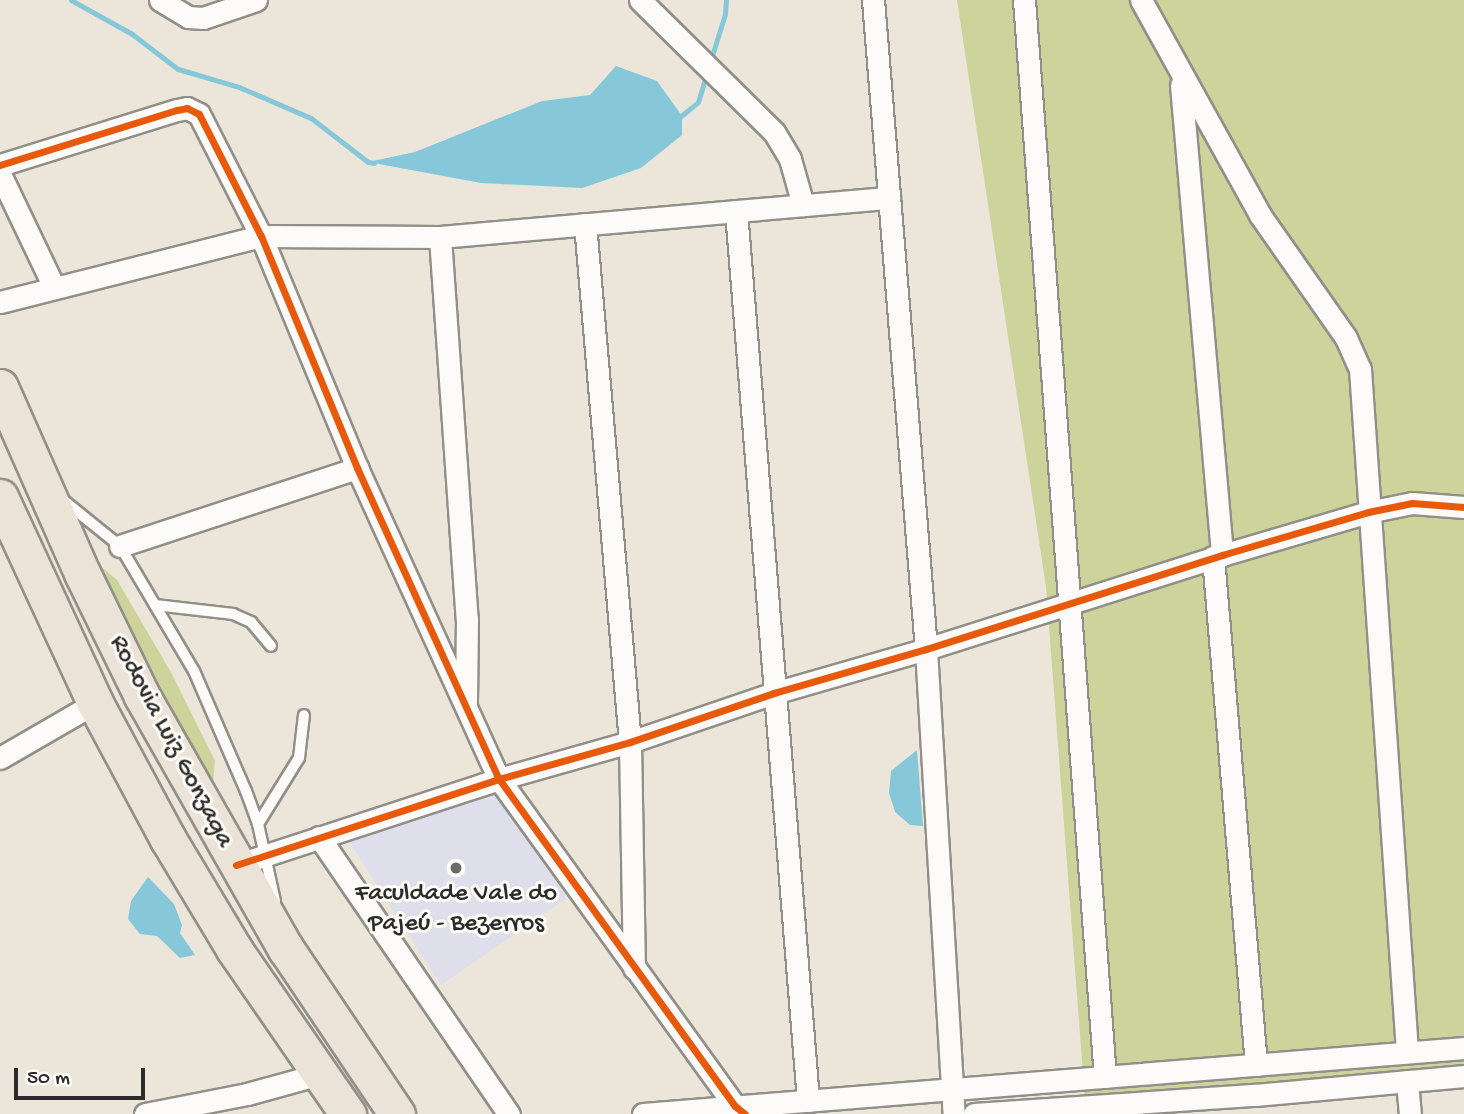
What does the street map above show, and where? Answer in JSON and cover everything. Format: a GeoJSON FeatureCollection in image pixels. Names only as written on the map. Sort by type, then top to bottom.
{"type":"FeatureCollection","features":[{"type":"Feature","properties":{"kind":"highway","name":"Rodovia Luiz Gonzaga"},"geometry":{"type":"LineString","coordinates":[[0,387],[83,575],[142,696],[250,860],[286,948],[397,1114]]}},
{"type":"Feature","properties":{"kind":"highway","name":"Rodovia Luiz Gonzaga"},"geometry":{"type":"LineString","coordinates":[[0,497],[95,703],[181,861],[234,949],[348,1114]]}},
{"type":"Feature","properties":{"kind":"street"},"geometry":{"type":"LineString","coordinates":[[160,0],[188,17],[203,18],[256,0]]}},
{"type":"Feature","properties":{"kind":"street"},"geometry":{"type":"LineString","coordinates":[[640,0],[774,132],[790,159],[803,205]]}},
{"type":"Feature","properties":{"kind":"street"},"geometry":{"type":"LineString","coordinates":[[873,0],[926,649],[954,1114]]}},
{"type":"Feature","properties":{"kind":"street"},"geometry":{"type":"LineString","coordinates":[[1024,0],[1105,1077]]}},
{"type":"Feature","properties":{"kind":"street"},"geometry":{"type":"LineString","coordinates":[[1141,0],[1180,76],[1260,215],[1354,352],[1364,398],[1368,512],[1407,1052]]}},
{"type":"Feature","properties":{"kind":"street"},"geometry":{"type":"LineString","coordinates":[[1180,76],[1256,1065]]}},
{"type":"Feature","properties":{"kind":"street"},"geometry":{"type":"LineString","coordinates":[[0,165],[187,108],[199,114],[261,236],[357,468],[499,779],[634,968],[740,1110]]}},
{"type":"Feature","properties":{"kind":"street"},"geometry":{"type":"LineString","coordinates":[[0,174],[54,287]]}},
{"type":"Feature","properties":{"kind":"street"},"geometry":{"type":"LineString","coordinates":[[0,302],[261,236],[440,237],[889,198]]}},
{"type":"Feature","properties":{"kind":"street"},"geometry":{"type":"LineString","coordinates":[[736,211],[807,1101]]}},
{"type":"Feature","properties":{"kind":"street"},"geometry":{"type":"LineString","coordinates":[[584,224],[630,742],[634,968]]}},
{"type":"Feature","properties":{"kind":"street"},"geometry":{"type":"LineString","coordinates":[[440,237],[467,620],[466,709]]}},
{"type":"Feature","properties":{"kind":"street"},"geometry":{"type":"LineString","coordinates":[[120,546],[357,468]]}},
{"type":"Feature","properties":{"kind":"street"},"geometry":{"type":"LineString","coordinates":[[250,860],[499,779],[630,742],[774,693],[926,649],[1217,556],[1368,512],[1412,503],[1434,502],[1464,507]]}},
{"type":"Feature","properties":{"kind":"street"},"geometry":{"type":"LineString","coordinates":[[0,758],[95,703]]}},
{"type":"Feature","properties":{"kind":"street"},"geometry":{"type":"LineString","coordinates":[[319,837],[509,1114]]}},
{"type":"Feature","properties":{"kind":"street"},"geometry":{"type":"LineString","coordinates":[[643,1114],[740,1110],[807,1101],[1464,1048]]}},
{"type":"Feature","properties":{"kind":"street"},"geometry":{"type":"LineString","coordinates":[[145,1114],[247,1094],[320,1074]]}},
{"type":"Feature","properties":{"kind":"street"},"geometry":{"type":"LineString","coordinates":[[974,1114],[1256,1104],[1407,1081],[1464,1076]]}},
{"type":"Feature","properties":{"kind":"street"},"geometry":{"type":"LineString","coordinates":[[1407,1081],[1410,1114]]}},
{"type":"Feature","properties":{"kind":"lane"},"geometry":{"type":"LineString","coordinates":[[46,486],[120,546],[194,671],[258,824]]}},
{"type":"Feature","properties":{"kind":"lane"},"geometry":{"type":"LineString","coordinates":[[155,605],[233,614],[251,622],[271,646]]}},
{"type":"Feature","properties":{"kind":"lane"},"geometry":{"type":"LineString","coordinates":[[250,860],[258,824],[299,758],[304,715]]}},
{"type":"Feature","properties":{"kind":"shaded area","name":"Faculdade Vale do Pajeú - Bezerros"},"geometry":{"type":"Polygon","coordinates":[[[496,794],[567,898],[441,985],[347,838],[496,794]]]}},
{"type":"Feature","properties":{"kind":"green space"},"geometry":{"type":"Polygon","coordinates":[[[957,0],[1464,0],[1464,1089],[1154,1114],[1086,1114],[1046,587],[957,0]]]}},
{"type":"Feature","properties":{"kind":"green space"},"geometry":{"type":"Polygon","coordinates":[[[91,558],[117,580],[172,674],[215,761],[210,815],[91,558]]]}},
{"type":"Feature","properties":{"kind":"water"},"geometry":{"type":"Polygon","coordinates":[[[616,66],[657,81],[682,116],[682,135],[641,168],[582,188],[481,183],[368,162],[415,152],[542,101],[590,95],[616,66]]]}},
{"type":"Feature","properties":{"kind":"water"},"geometry":{"type":"Polygon","coordinates":[[[917,750],[923,826],[910,825],[895,812],[889,793],[891,771],[917,750]]]}},
{"type":"Feature","properties":{"kind":"water"},"geometry":{"type":"Polygon","coordinates":[[[148,877],[174,904],[182,925],[180,933],[195,955],[180,958],[157,936],[140,934],[128,919],[131,901],[148,877]]]}},
{"type":"Feature","properties":{"kind":"waterway"},"geometry":{"type":"LineString","coordinates":[[71,0],[132,34],[178,69],[239,87],[311,118],[368,162],[374,163]]}},
{"type":"Feature","properties":{"kind":"waterway"},"geometry":{"type":"LineString","coordinates":[[710,62],[725,14],[726,0]]}},
{"type":"Feature","properties":{"kind":"waterway"},"geometry":{"type":"LineString","coordinates":[[676,120],[698,102],[706,75]]}},
{"type":"Feature","properties":{"kind":"cycle path"},"geometry":{"type":"LineString","coordinates":[[0,165],[177,110],[187,108],[199,114],[261,236],[357,468],[499,779],[735,1106],[745,1114]]}},
{"type":"Feature","properties":{"kind":"cycle path"},"geometry":{"type":"LineString","coordinates":[[236,865],[499,779],[630,742],[774,693],[926,649],[1222,555],[1368,512],[1412,503],[1464,507]]}},
{"type":"Feature","properties":{"kind":"place","name":"Faculdade Vale do Pajeú - Bezerros"},"geometry":{"type":"Point","coordinates":[456,868]}}]}
